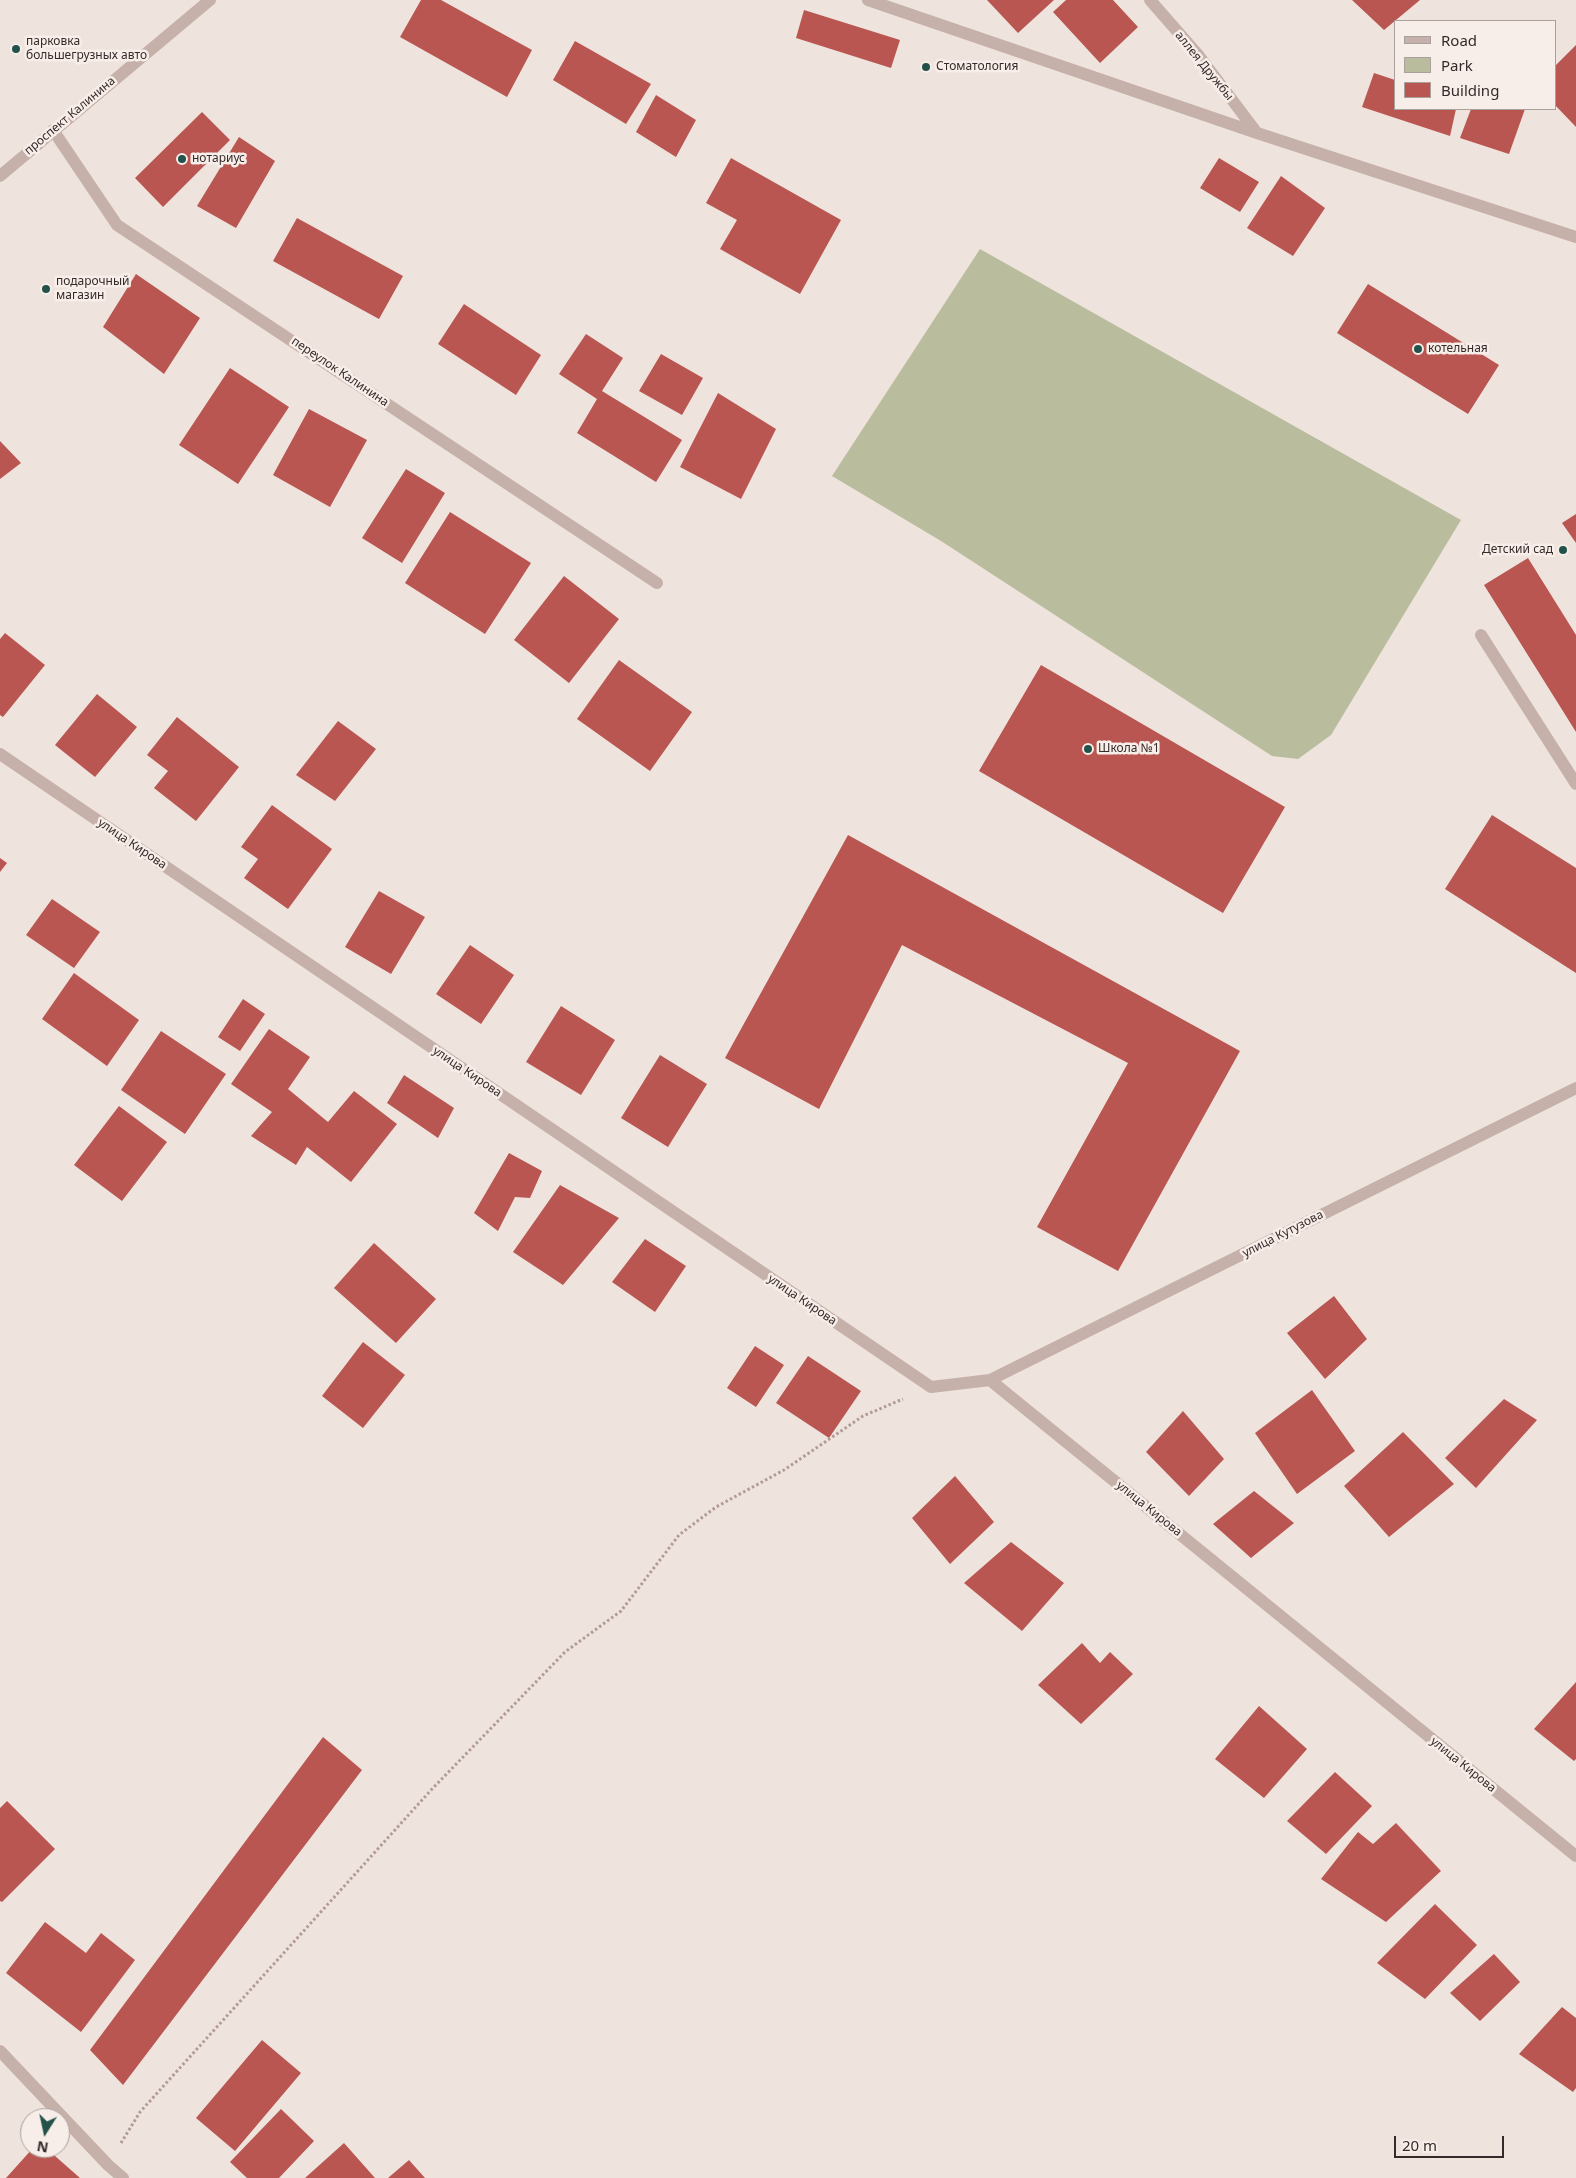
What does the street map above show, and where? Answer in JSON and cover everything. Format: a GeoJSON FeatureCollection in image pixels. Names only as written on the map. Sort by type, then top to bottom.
{"type":"FeatureCollection","features":[{"type":"Feature","properties":{"kind":"street","name":"проспект Калинина"},"geometry":{"type":"LineString","coordinates":[[0,176],[210,0]]}},
{"type":"Feature","properties":{"kind":"street"},"geometry":{"type":"LineString","coordinates":[[868,0],[1257,133],[1576,237]]}},
{"type":"Feature","properties":{"kind":"street","name":"аллея Дружбы"},"geometry":{"type":"LineString","coordinates":[[1150,0],[1199,56],[1257,133]]}},
{"type":"Feature","properties":{"kind":"street","name":"переулок Калинина"},"geometry":{"type":"LineString","coordinates":[[53,130],[117,224],[657,583]]}},
{"type":"Feature","properties":{"kind":"street"},"geometry":{"type":"LineString","coordinates":[[1481,635],[1576,784]]}},
{"type":"Feature","properties":{"kind":"street","name":"улица Кирова"},"geometry":{"type":"LineString","coordinates":[[0,754],[931,1387]]}},
{"type":"Feature","properties":{"kind":"street","name":"улица Кутузова"},"geometry":{"type":"LineString","coordinates":[[990,1380],[1576,1088]]}},
{"type":"Feature","properties":{"kind":"street"},"geometry":{"type":"LineString","coordinates":[[931,1387],[990,1380]]}},
{"type":"Feature","properties":{"kind":"street","name":"улица Кирова"},"geometry":{"type":"LineString","coordinates":[[990,1380],[1576,1856]]}},
{"type":"Feature","properties":{"kind":"street"},"geometry":{"type":"LineString","coordinates":[[0,2050],[108,2165],[123,2178]]}},
{"type":"Feature","properties":{"kind":"path"},"geometry":{"type":"LineString","coordinates":[[108,2165],[140,2112],[419,1804],[565,1652],[621,1611],[679,1535],[716,1507],[784,1470],[864,1416],[931,1387]]}},
{"type":"Feature","properties":{"kind":"green space"},"geometry":{"type":"Polygon","coordinates":[[[980,249],[1461,520],[1331,735],[1298,759],[1272,756],[941,541],[832,476],[980,249]]]}},
{"type":"Feature","properties":{"kind":"building"},"geometry":{"type":"Polygon","coordinates":[[[421,0],[441,0],[532,50],[507,97],[400,37],[421,0]]]}},
{"type":"Feature","properties":{"kind":"building"},"geometry":{"type":"Polygon","coordinates":[[[987,0],[1054,0],[1018,33],[987,0]]]}},
{"type":"Feature","properties":{"kind":"building"},"geometry":{"type":"Polygon","coordinates":[[[1066,0],[1113,0],[1138,27],[1100,63],[1053,12],[1066,0]]]}},
{"type":"Feature","properties":{"kind":"building"},"geometry":{"type":"Polygon","coordinates":[[[1352,0],[1420,0],[1394,20],[1384,30],[1352,0]]]}},
{"type":"Feature","properties":{"kind":"building"},"geometry":{"type":"Polygon","coordinates":[[[804,10],[900,40],[891,68],[796,38],[804,10]]]}},
{"type":"Feature","properties":{"kind":"building"},"geometry":{"type":"Polygon","coordinates":[[[575,41],[651,84],[626,124],[553,80],[575,41]]]}},
{"type":"Feature","properties":{"kind":"building"},"geometry":{"type":"Polygon","coordinates":[[[1576,45],[1576,127],[1556,106],[1556,65],[1576,45]]]}},
{"type":"Feature","properties":{"kind":"building"},"geometry":{"type":"Polygon","coordinates":[[[1374,73],[1394,80],[1394,110],[1456,110],[1450,136],[1362,107],[1374,73]]]}},
{"type":"Feature","properties":{"kind":"building"},"geometry":{"type":"Polygon","coordinates":[[[656,95],[696,120],[676,157],[636,132],[656,95]]]}},
{"type":"Feature","properties":{"kind":"building"},"geometry":{"type":"Polygon","coordinates":[[[1471,110],[1525,110],[1509,154],[1460,138],[1471,110]]]}},
{"type":"Feature","properties":{"kind":"building","name":"нотариус"},"geometry":{"type":"Polygon","coordinates":[[[202,112],[230,140],[163,207],[135,178],[202,112]]]}},
{"type":"Feature","properties":{"kind":"building"},"geometry":{"type":"Polygon","coordinates":[[[239,137],[275,161],[236,228],[197,206],[239,137]]]}},
{"type":"Feature","properties":{"kind":"building"},"geometry":{"type":"Polygon","coordinates":[[[731,158],[841,220],[800,294],[720,249],[737,220],[706,203],[731,158]]]}},
{"type":"Feature","properties":{"kind":"building"},"geometry":{"type":"Polygon","coordinates":[[[1219,158],[1259,182],[1240,212],[1200,188],[1219,158]]]}},
{"type":"Feature","properties":{"kind":"building"},"geometry":{"type":"Polygon","coordinates":[[[1281,176],[1325,208],[1293,256],[1247,228],[1281,176]]]}},
{"type":"Feature","properties":{"kind":"building"},"geometry":{"type":"Polygon","coordinates":[[[297,218],[403,276],[379,319],[273,261],[297,218]]]}},
{"type":"Feature","properties":{"kind":"building"},"geometry":{"type":"Polygon","coordinates":[[[136,274],[200,318],[164,374],[103,327],[136,274]]]}},
{"type":"Feature","properties":{"kind":"building","name":"котельная"},"geometry":{"type":"Polygon","coordinates":[[[1368,284],[1499,365],[1468,414],[1337,333],[1368,284]]]}},
{"type":"Feature","properties":{"kind":"building"},"geometry":{"type":"Polygon","coordinates":[[[464,304],[541,355],[516,395],[438,344],[464,304]]]}},
{"type":"Feature","properties":{"kind":"building"},"geometry":{"type":"Polygon","coordinates":[[[586,334],[623,358],[602,391],[682,440],[656,482],[577,433],[597,399],[559,374],[586,334]]]}},
{"type":"Feature","properties":{"kind":"building"},"geometry":{"type":"Polygon","coordinates":[[[661,354],[703,378],[682,415],[639,391],[661,354]]]}},
{"type":"Feature","properties":{"kind":"building"},"geometry":{"type":"Polygon","coordinates":[[[230,368],[289,407],[238,484],[179,445],[230,368]]]}},
{"type":"Feature","properties":{"kind":"building"},"geometry":{"type":"Polygon","coordinates":[[[718,393],[776,429],[741,499],[680,467],[718,393]]]}},
{"type":"Feature","properties":{"kind":"building"},"geometry":{"type":"Polygon","coordinates":[[[309,409],[367,440],[330,507],[273,475],[309,409]]]}},
{"type":"Feature","properties":{"kind":"building"},"geometry":{"type":"Polygon","coordinates":[[[0,441],[21,463],[0,479],[0,441]]]}},
{"type":"Feature","properties":{"kind":"building"},"geometry":{"type":"Polygon","coordinates":[[[406,469],[445,493],[402,563],[362,538],[406,469]]]}},
{"type":"Feature","properties":{"kind":"building"},"geometry":{"type":"Polygon","coordinates":[[[450,512],[531,563],[485,634],[405,583],[450,512]]]}},
{"type":"Feature","properties":{"kind":"building"},"geometry":{"type":"Polygon","coordinates":[[[1576,514],[1576,543],[1562,523],[1576,514]]]}},
{"type":"Feature","properties":{"kind":"building"},"geometry":{"type":"Polygon","coordinates":[[[1528,558],[1576,635],[1576,732],[1484,585],[1528,558]]]}},
{"type":"Feature","properties":{"kind":"building"},"geometry":{"type":"Polygon","coordinates":[[[564,576],[619,619],[569,683],[514,640],[564,576]]]}},
{"type":"Feature","properties":{"kind":"building"},"geometry":{"type":"Polygon","coordinates":[[[5,633],[45,665],[3,717],[0,715],[0,639],[5,633]]]}},
{"type":"Feature","properties":{"kind":"building"},"geometry":{"type":"Polygon","coordinates":[[[619,660],[692,712],[650,771],[577,719],[619,660]]]}},
{"type":"Feature","properties":{"kind":"building"},"geometry":{"type":"Polygon","coordinates":[[[1041,665],[1285,807],[1223,913],[979,771],[1041,665]]]}},
{"type":"Feature","properties":{"kind":"building"},"geometry":{"type":"Polygon","coordinates":[[[97,694],[137,727],[95,777],[55,745],[97,694]]]}},
{"type":"Feature","properties":{"kind":"building"},"geometry":{"type":"Polygon","coordinates":[[[177,717],[239,767],[196,821],[154,788],[168,771],[147,755],[177,717]]]}},
{"type":"Feature","properties":{"kind":"building"},"geometry":{"type":"Polygon","coordinates":[[[338,721],[376,749],[335,801],[296,775],[338,721]]]}},
{"type":"Feature","properties":{"kind":"building"},"geometry":{"type":"Polygon","coordinates":[[[272,805],[332,849],[288,909],[244,878],[258,859],[241,847],[272,805]]]}},
{"type":"Feature","properties":{"kind":"building"},"geometry":{"type":"Polygon","coordinates":[[[1492,815],[1576,868],[1576,973],[1445,889],[1492,815]]]}},
{"type":"Feature","properties":{"kind":"building"},"geometry":{"type":"Polygon","coordinates":[[[848,835],[1240,1051],[1118,1271],[1037,1227],[1128,1063],[902,945],[819,1109],[725,1058],[848,835]]]}},
{"type":"Feature","properties":{"kind":"building"},"geometry":{"type":"Polygon","coordinates":[[[0,858],[7,863],[0,872],[0,858]]]}},
{"type":"Feature","properties":{"kind":"building"},"geometry":{"type":"Polygon","coordinates":[[[379,891],[425,917],[391,974],[345,947],[379,891]]]}},
{"type":"Feature","properties":{"kind":"building"},"geometry":{"type":"Polygon","coordinates":[[[52,899],[100,932],[74,968],[26,935],[52,899]]]}},
{"type":"Feature","properties":{"kind":"building"},"geometry":{"type":"Polygon","coordinates":[[[470,945],[514,975],[481,1024],[436,994],[470,945]]]}},
{"type":"Feature","properties":{"kind":"building"},"geometry":{"type":"Polygon","coordinates":[[[74,973],[139,1020],[107,1066],[42,1019],[74,973]]]}},
{"type":"Feature","properties":{"kind":"building"},"geometry":{"type":"Polygon","coordinates":[[[243,999],[265,1014],[240,1051],[218,1037],[243,999]]]}},
{"type":"Feature","properties":{"kind":"building"},"geometry":{"type":"Polygon","coordinates":[[[561,1006],[615,1040],[581,1095],[526,1062],[561,1006]]]}},
{"type":"Feature","properties":{"kind":"building"},"geometry":{"type":"Polygon","coordinates":[[[269,1029],[310,1057],[288,1089],[328,1122],[354,1091],[397,1124],[351,1182],[307,1147],[296,1165],[251,1136],[272,1112],[231,1084],[269,1029]]]}},
{"type":"Feature","properties":{"kind":"building"},"geometry":{"type":"Polygon","coordinates":[[[161,1031],[226,1074],[185,1134],[121,1090],[161,1031]]]}},
{"type":"Feature","properties":{"kind":"building"},"geometry":{"type":"Polygon","coordinates":[[[660,1055],[707,1084],[668,1147],[621,1118],[660,1055]]]}},
{"type":"Feature","properties":{"kind":"building"},"geometry":{"type":"Polygon","coordinates":[[[404,1075],[454,1108],[438,1138],[387,1103],[404,1075]]]}},
{"type":"Feature","properties":{"kind":"building"},"geometry":{"type":"Polygon","coordinates":[[[119,1106],[167,1142],[122,1201],[74,1165],[119,1106]]]}},
{"type":"Feature","properties":{"kind":"building"},"geometry":{"type":"Polygon","coordinates":[[[509,1153],[542,1171],[530,1198],[515,1197],[498,1231],[474,1213],[509,1153]]]}},
{"type":"Feature","properties":{"kind":"building"},"geometry":{"type":"Polygon","coordinates":[[[560,1185],[619,1218],[563,1285],[513,1252],[560,1185]]]}},
{"type":"Feature","properties":{"kind":"building"},"geometry":{"type":"Polygon","coordinates":[[[645,1239],[686,1266],[655,1312],[612,1282],[645,1239]]]}},
{"type":"Feature","properties":{"kind":"building"},"geometry":{"type":"Polygon","coordinates":[[[374,1243],[436,1299],[396,1343],[334,1288],[374,1243]]]}},
{"type":"Feature","properties":{"kind":"building"},"geometry":{"type":"Polygon","coordinates":[[[1334,1296],[1367,1339],[1325,1379],[1287,1333],[1334,1296]]]}},
{"type":"Feature","properties":{"kind":"building"},"geometry":{"type":"Polygon","coordinates":[[[363,1342],[405,1375],[363,1428],[322,1396],[363,1342]]]}},
{"type":"Feature","properties":{"kind":"building"},"geometry":{"type":"Polygon","coordinates":[[[755,1346],[784,1365],[756,1407],[727,1388],[755,1346]]]}},
{"type":"Feature","properties":{"kind":"building"},"geometry":{"type":"Polygon","coordinates":[[[808,1356],[861,1391],[829,1438],[776,1403],[808,1356]]]}},
{"type":"Feature","properties":{"kind":"building"},"geometry":{"type":"Polygon","coordinates":[[[1312,1390],[1355,1451],[1297,1494],[1255,1433],[1312,1390]]]}},
{"type":"Feature","properties":{"kind":"building"},"geometry":{"type":"Polygon","coordinates":[[[1504,1399],[1537,1420],[1476,1488],[1445,1458],[1504,1399]]]}},
{"type":"Feature","properties":{"kind":"building"},"geometry":{"type":"Polygon","coordinates":[[[1183,1411],[1224,1459],[1189,1496],[1146,1452],[1183,1411]]]}},
{"type":"Feature","properties":{"kind":"building"},"geometry":{"type":"Polygon","coordinates":[[[1403,1432],[1454,1484],[1389,1537],[1344,1486],[1403,1432]]]}},
{"type":"Feature","properties":{"kind":"building"},"geometry":{"type":"Polygon","coordinates":[[[955,1476],[994,1522],[950,1564],[912,1518],[955,1476]]]}},
{"type":"Feature","properties":{"kind":"building"},"geometry":{"type":"Polygon","coordinates":[[[1254,1491],[1294,1523],[1251,1558],[1213,1524],[1254,1491]]]}},
{"type":"Feature","properties":{"kind":"building"},"geometry":{"type":"Polygon","coordinates":[[[1011,1542],[1064,1583],[1022,1631],[964,1583],[1011,1542]]]}},
{"type":"Feature","properties":{"kind":"building"},"geometry":{"type":"Polygon","coordinates":[[[1082,1643],[1100,1663],[1110,1652],[1133,1674],[1081,1724],[1038,1685],[1082,1643]]]}},
{"type":"Feature","properties":{"kind":"building"},"geometry":{"type":"Polygon","coordinates":[[[1576,1682],[1576,1759],[1574,1761],[1534,1729],[1576,1682]]]}},
{"type":"Feature","properties":{"kind":"building"},"geometry":{"type":"Polygon","coordinates":[[[1259,1706],[1307,1749],[1264,1798],[1215,1759],[1259,1706]]]}},
{"type":"Feature","properties":{"kind":"building"},"geometry":{"type":"Polygon","coordinates":[[[323,1737],[362,1770],[123,2085],[90,2050],[323,1737]]]}},
{"type":"Feature","properties":{"kind":"building"},"geometry":{"type":"Polygon","coordinates":[[[1335,1772],[1372,1806],[1326,1854],[1287,1821],[1335,1772]]]}},
{"type":"Feature","properties":{"kind":"building"},"geometry":{"type":"Polygon","coordinates":[[[7,1801],[55,1849],[2,1902],[0,1901],[0,1808],[7,1801]]]}},
{"type":"Feature","properties":{"kind":"building"},"geometry":{"type":"Polygon","coordinates":[[[1396,1823],[1441,1871],[1386,1922],[1321,1879],[1358,1832],[1373,1844],[1396,1823]]]}},
{"type":"Feature","properties":{"kind":"building"},"geometry":{"type":"Polygon","coordinates":[[[1435,1904],[1477,1945],[1425,1999],[1377,1963],[1435,1904]]]}},
{"type":"Feature","properties":{"kind":"building"},"geometry":{"type":"Polygon","coordinates":[[[45,1922],[86,1953],[101,1933],[135,1960],[81,2032],[6,1973],[45,1922]]]}},
{"type":"Feature","properties":{"kind":"building"},"geometry":{"type":"Polygon","coordinates":[[[1494,1954],[1520,1982],[1480,2021],[1450,1993],[1494,1954]]]}},
{"type":"Feature","properties":{"kind":"building"},"geometry":{"type":"Polygon","coordinates":[[[1562,2007],[1576,2018],[1576,2088],[1573,2092],[1519,2054],[1562,2007]]]}},
{"type":"Feature","properties":{"kind":"building"},"geometry":{"type":"Polygon","coordinates":[[[262,2040],[301,2073],[235,2151],[196,2118],[262,2040]]]}},
{"type":"Feature","properties":{"kind":"building"},"geometry":{"type":"Polygon","coordinates":[[[281,2109],[314,2141],[279,2178],[247,2178],[230,2162],[281,2109]]]}},
{"type":"Feature","properties":{"kind":"building"},"geometry":{"type":"Polygon","coordinates":[[[344,2143],[375,2178],[305,2178],[344,2143]]]}},
{"type":"Feature","properties":{"kind":"building"},"geometry":{"type":"Polygon","coordinates":[[[24,2158],[57,2158],[80,2178],[6,2178],[24,2158]]]}},
{"type":"Feature","properties":{"kind":"building"},"geometry":{"type":"Polygon","coordinates":[[[409,2160],[425,2178],[388,2178],[409,2160]]]}},
{"type":"Feature","properties":{"kind":"place","name":"парковка большегрузных авто"},"geometry":{"type":"Point","coordinates":[16,49]}},
{"type":"Feature","properties":{"kind":"place","name":"Стоматология"},"geometry":{"type":"Point","coordinates":[926,67]}},
{"type":"Feature","properties":{"kind":"place","name":"нотариус"},"geometry":{"type":"Point","coordinates":[182,159]}},
{"type":"Feature","properties":{"kind":"place","name":"подарочный магазин"},"geometry":{"type":"Point","coordinates":[46,289]}},
{"type":"Feature","properties":{"kind":"place","name":"котельная"},"geometry":{"type":"Point","coordinates":[1418,349]}},
{"type":"Feature","properties":{"kind":"place","name":"Детский сад"},"geometry":{"type":"Point","coordinates":[1563,550]}},
{"type":"Feature","properties":{"kind":"place","name":"Школа №1"},"geometry":{"type":"Point","coordinates":[1088,749]}}]}
